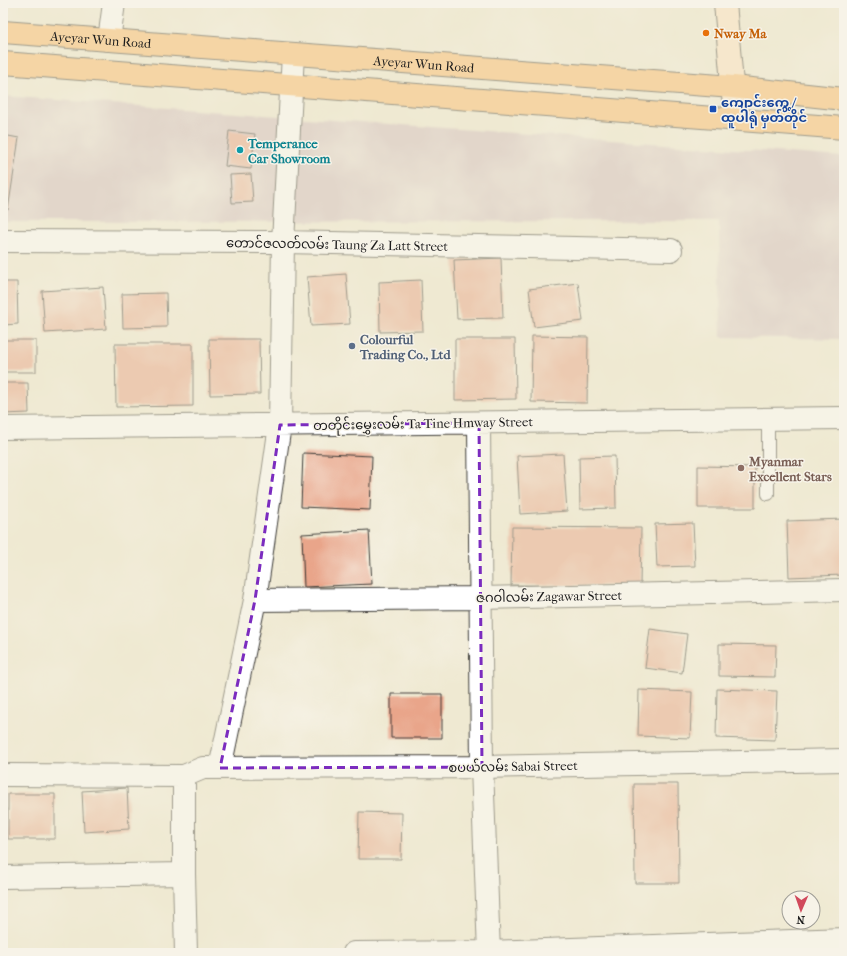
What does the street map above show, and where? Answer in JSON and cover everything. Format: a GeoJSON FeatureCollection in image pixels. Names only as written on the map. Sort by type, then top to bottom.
{"type":"FeatureCollection","features":[{"type":"Feature","properties":{"kind":"main road"},"geometry":{"type":"LineString","coordinates":[[725,3],[735,118]]}},
{"type":"Feature","properties":{"kind":"main road","name":"Ayeyar Wun Road"},"geometry":{"type":"LineString","coordinates":[[3,32],[733,87],[844,98]]}},
{"type":"Feature","properties":{"kind":"main road"},"geometry":{"type":"LineString","coordinates":[[3,63],[735,118],[844,128]]}},
{"type":"Feature","properties":{"kind":"street"},"geometry":{"type":"LineString","coordinates":[[109,40],[114,3]]}},
{"type":"Feature","properties":{"kind":"street"},"geometry":{"type":"LineString","coordinates":[[220,768],[255,600],[280,425],[283,242],[293,54]]}},
{"type":"Feature","properties":{"kind":"street","name":"တောင်ဇလတ်လမ်း Taung Za Latt Street"},"geometry":{"type":"LineString","coordinates":[[3,241],[283,242],[671,250]]}},
{"type":"Feature","properties":{"kind":"street","name":"တတိုင်းမွှေးလမ်း Ta Tine Hmway Street"},"geometry":{"type":"LineString","coordinates":[[3,428],[844,418]]}},
{"type":"Feature","properties":{"kind":"street"},"geometry":{"type":"LineString","coordinates":[[478,423],[482,767],[489,952]]}},
{"type":"Feature","properties":{"kind":"street","name":"ဇဂဝါလမ်း Zagawar Street"},"geometry":{"type":"LineString","coordinates":[[255,600],[479,598],[844,590]]}},
{"type":"Feature","properties":{"kind":"street","name":"စပယ်လမ်း Sabai Street"},"geometry":{"type":"LineString","coordinates":[[184,776],[203,768],[482,767],[844,760]]}},
{"type":"Feature","properties":{"kind":"street"},"geometry":{"type":"LineString","coordinates":[[3,775],[184,776],[186,953]]}},
{"type":"Feature","properties":{"kind":"street"},"geometry":{"type":"LineString","coordinates":[[3,877],[184,874]]}},
{"type":"Feature","properties":{"kind":"street"},"geometry":{"type":"LineString","coordinates":[[354,953],[489,952],[844,939]]}},
{"type":"Feature","properties":{"kind":"lane"},"geometry":{"type":"LineString","coordinates":[[768,419],[768,494]]}},
{"type":"Feature","properties":{"kind":"highlighted area"},"geometry":{"type":"Polygon","coordinates":[[[479,423],[482,767],[220,768],[255,600],[280,425],[479,423]]]}},
{"type":"Feature","properties":{"kind":"shaded area"},"geometry":{"type":"Polygon","coordinates":[[[3,96],[844,157],[844,339],[721,337],[719,221],[3,222],[3,96]]]}},
{"type":"Feature","properties":{"kind":"building","name":"Temperance Car Showroom"},"geometry":{"type":"Polygon","coordinates":[[[229,131],[255,134],[251,169],[225,166],[229,131]]]}},
{"type":"Feature","properties":{"kind":"building"},"geometry":{"type":"Polygon","coordinates":[[[3,135],[19,138],[8,210],[3,209],[3,135]]]}},
{"type":"Feature","properties":{"kind":"building"},"geometry":{"type":"Polygon","coordinates":[[[251,174],[253,202],[232,203],[230,175],[251,174]]]}},
{"type":"Feature","properties":{"kind":"building"},"geometry":{"type":"Polygon","coordinates":[[[501,258],[503,318],[457,319],[454,260],[501,258]]]}},
{"type":"Feature","properties":{"kind":"building"},"geometry":{"type":"Polygon","coordinates":[[[346,274],[350,324],[311,326],[307,277],[346,274]]]}},
{"type":"Feature","properties":{"kind":"building"},"geometry":{"type":"Polygon","coordinates":[[[421,280],[423,331],[380,332],[379,282],[421,280]]]}},
{"type":"Feature","properties":{"kind":"building"},"geometry":{"type":"Polygon","coordinates":[[[3,282],[17,282],[18,324],[3,325],[3,282]]]}},
{"type":"Feature","properties":{"kind":"building"},"geometry":{"type":"Polygon","coordinates":[[[578,283],[583,321],[534,327],[529,289],[578,283]]]}},
{"type":"Feature","properties":{"kind":"building"},"geometry":{"type":"Polygon","coordinates":[[[103,287],[106,329],[45,333],[42,291],[103,287]]]}},
{"type":"Feature","properties":{"kind":"building"},"geometry":{"type":"Polygon","coordinates":[[[166,293],[167,327],[123,328],[122,294],[166,293]]]}},
{"type":"Feature","properties":{"kind":"building"},"geometry":{"type":"Polygon","coordinates":[[[532,336],[588,337],[587,403],[531,402],[532,336]]]}},
{"type":"Feature","properties":{"kind":"building"},"geometry":{"type":"Polygon","coordinates":[[[209,339],[259,339],[260,394],[210,395],[209,339]]]}},
{"type":"Feature","properties":{"kind":"building"},"geometry":{"type":"Polygon","coordinates":[[[455,339],[515,339],[516,399],[455,400],[455,339]]]}},
{"type":"Feature","properties":{"kind":"building"},"geometry":{"type":"Polygon","coordinates":[[[3,340],[36,340],[36,372],[3,372],[3,340]]]}},
{"type":"Feature","properties":{"kind":"building"},"geometry":{"type":"Polygon","coordinates":[[[115,344],[193,344],[193,406],[116,407],[115,344]]]}},
{"type":"Feature","properties":{"kind":"building"},"geometry":{"type":"Polygon","coordinates":[[[3,383],[28,383],[29,413],[3,414],[3,383]]]}},
{"type":"Feature","properties":{"kind":"building"},"geometry":{"type":"Polygon","coordinates":[[[303,453],[372,456],[370,510],[301,507],[303,453]]]}},
{"type":"Feature","properties":{"kind":"building"},"geometry":{"type":"Polygon","coordinates":[[[563,454],[567,511],[520,514],[517,456],[563,454]]]}},
{"type":"Feature","properties":{"kind":"building"},"geometry":{"type":"Polygon","coordinates":[[[615,456],[616,508],[580,509],[579,457],[615,456]]]}},
{"type":"Feature","properties":{"kind":"building"},"geometry":{"type":"Polygon","coordinates":[[[698,466],[755,467],[755,508],[698,508],[698,466]]]}},
{"type":"Feature","properties":{"kind":"building"},"geometry":{"type":"Polygon","coordinates":[[[844,519],[844,575],[789,577],[787,521],[844,519]]]}},
{"type":"Feature","properties":{"kind":"building"},"geometry":{"type":"Polygon","coordinates":[[[693,523],[695,566],[657,567],[655,524],[693,523]]]}},
{"type":"Feature","properties":{"kind":"building"},"geometry":{"type":"Polygon","coordinates":[[[512,527],[641,528],[640,586],[511,585],[512,527]]]}},
{"type":"Feature","properties":{"kind":"building"},"geometry":{"type":"Polygon","coordinates":[[[369,530],[372,584],[304,587],[302,534],[369,530]]]}},
{"type":"Feature","properties":{"kind":"building"},"geometry":{"type":"Polygon","coordinates":[[[650,629],[687,634],[682,673],[645,668],[650,629]]]}},
{"type":"Feature","properties":{"kind":"building"},"geometry":{"type":"Polygon","coordinates":[[[719,644],[776,645],[775,677],[719,676],[719,644]]]}},
{"type":"Feature","properties":{"kind":"building"},"geometry":{"type":"Polygon","coordinates":[[[717,689],[777,691],[775,740],[716,738],[717,689]]]}},
{"type":"Feature","properties":{"kind":"building"},"geometry":{"type":"Polygon","coordinates":[[[639,690],[692,692],[690,738],[638,736],[639,690]]]}},
{"type":"Feature","properties":{"kind":"building"},"geometry":{"type":"Polygon","coordinates":[[[391,694],[442,694],[442,738],[391,738],[391,694]]]}},
{"type":"Feature","properties":{"kind":"building"},"geometry":{"type":"Polygon","coordinates":[[[634,784],[678,784],[679,883],[635,883],[634,784]]]}},
{"type":"Feature","properties":{"kind":"building"},"geometry":{"type":"Polygon","coordinates":[[[127,788],[129,829],[84,832],[82,791],[127,788]]]}},
{"type":"Feature","properties":{"kind":"building"},"geometry":{"type":"Polygon","coordinates":[[[8,794],[55,794],[55,839],[8,839],[8,794]]]}},
{"type":"Feature","properties":{"kind":"building"},"geometry":{"type":"Polygon","coordinates":[[[359,812],[402,813],[401,859],[358,859],[359,812]]]}},
{"type":"Feature","properties":{"kind":"place","name":"Nway Ma"},"geometry":{"type":"Point","coordinates":[706,33]}},
{"type":"Feature","properties":{"kind":"place","name":"ကျောင်းကွေ့ / ထူပါရုံ မှတ်တိုင်"},"geometry":{"type":"Point","coordinates":[713,109]}},
{"type":"Feature","properties":{"kind":"place","name":"Temperance Car Showroom"},"geometry":{"type":"Point","coordinates":[240,150]}},
{"type":"Feature","properties":{"kind":"place","name":"Colourful Trading Co., Ltd"},"geometry":{"type":"Point","coordinates":[352,346]}},
{"type":"Feature","properties":{"kind":"place","name":"Myanmar Excellent Stars"},"geometry":{"type":"Point","coordinates":[741,468]}}]}
